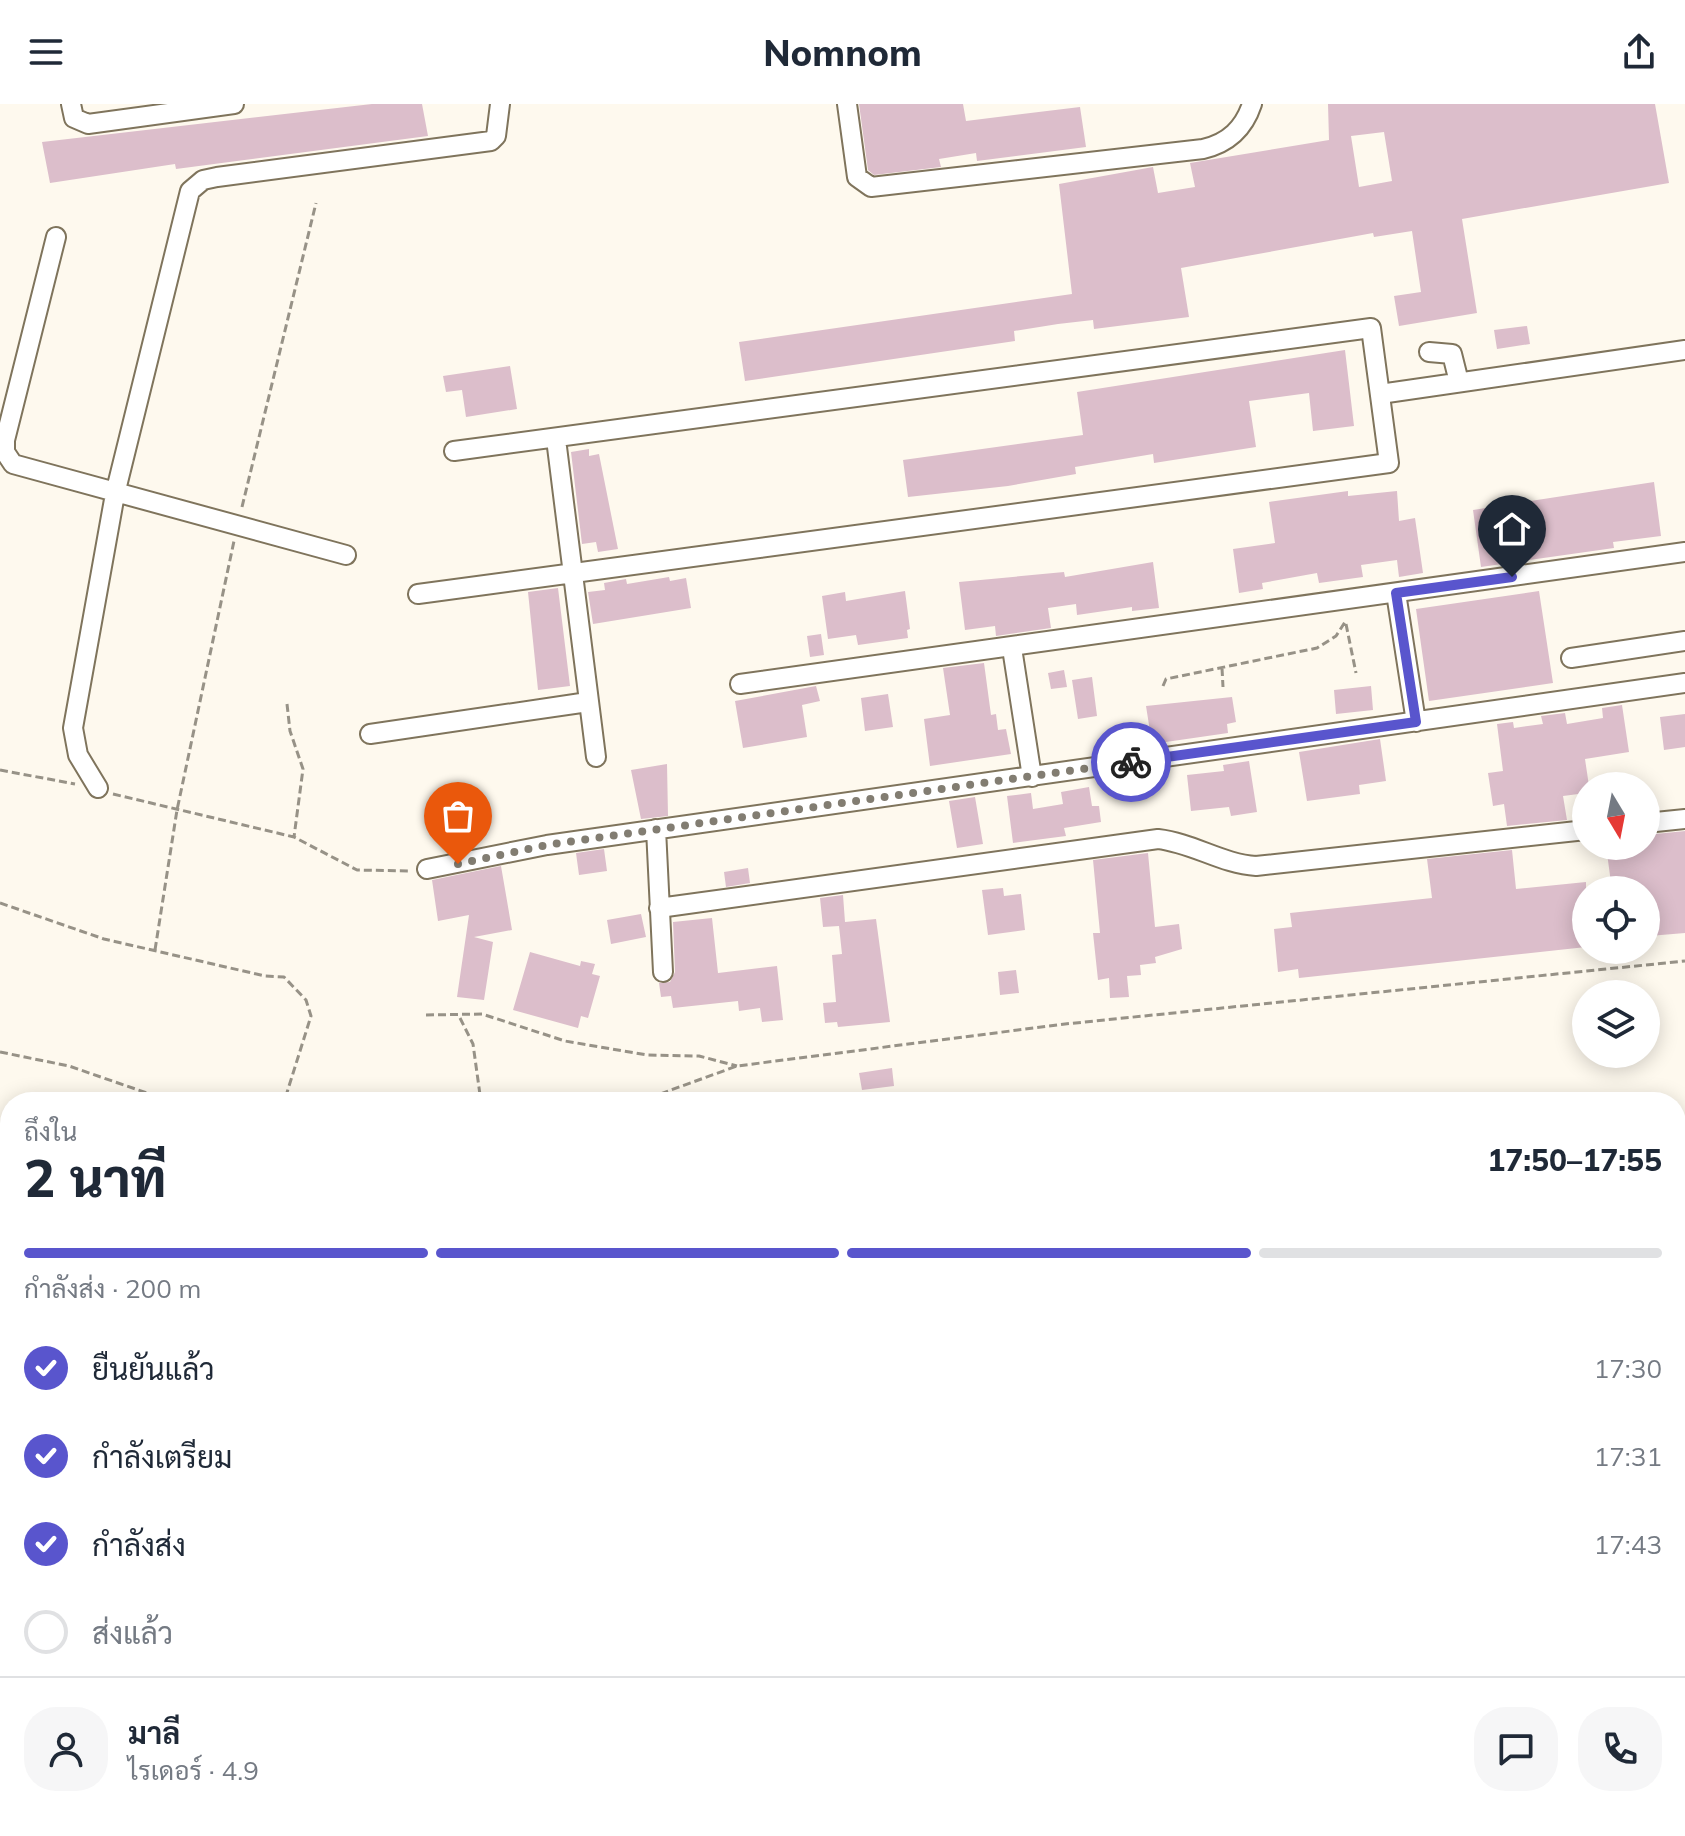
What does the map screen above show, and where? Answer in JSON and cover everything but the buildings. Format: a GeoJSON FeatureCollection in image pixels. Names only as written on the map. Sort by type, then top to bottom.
{"type":"FeatureCollection","features":[{"type":"Feature","properties":{"kind":"street"},"geometry":{"type":"LineString","coordinates":[[71,104],[74,118],[88,124],[195,106],[234,104]]}},
{"type":"Feature","properties":{"kind":"street"},"geometry":{"type":"LineString","coordinates":[[98,788],[78,755],[73,728],[115,494],[184,208],[195,185],[217,177],[491,141],[496,136],[500,104]]}},
{"type":"Feature","properties":{"kind":"street"},"geometry":{"type":"LineString","coordinates":[[847,104],[857,177],[865,185],[878,187],[1203,149],[1232,136],[1244,123],[1252,104]]}},
{"type":"Feature","properties":{"kind":"street"},"geometry":{"type":"LineString","coordinates":[[56,237],[5,452],[19,468],[346,555]]}},
{"type":"Feature","properties":{"kind":"street"},"geometry":{"type":"LineString","coordinates":[[418,594],[1389,463],[1371,328],[454,451]]}},
{"type":"Feature","properties":{"kind":"street"},"geometry":{"type":"LineString","coordinates":[[1380,394],[1685,350]]}},
{"type":"Feature","properties":{"kind":"street"},"geometry":{"type":"LineString","coordinates":[[1429,352],[1452,354],[1459,382]]}},
{"type":"Feature","properties":{"kind":"street"},"geometry":{"type":"LineString","coordinates":[[556,439],[596,757]]}},
{"type":"Feature","properties":{"kind":"street"},"geometry":{"type":"LineString","coordinates":[[740,684],[1685,552]]}},
{"type":"Feature","properties":{"kind":"street"},"geometry":{"type":"LineString","coordinates":[[1396,593],[1416,722]]}},
{"type":"Feature","properties":{"kind":"street"},"geometry":{"type":"LineString","coordinates":[[1571,658],[1685,641]]}},
{"type":"Feature","properties":{"kind":"street"},"geometry":{"type":"LineString","coordinates":[[1012,648],[1032,777]]}},
{"type":"Feature","properties":{"kind":"street"},"geometry":{"type":"LineString","coordinates":[[427,869],[547,845],[1685,683]]}},
{"type":"Feature","properties":{"kind":"street"},"geometry":{"type":"LineString","coordinates":[[370,734],[588,702]]}},
{"type":"Feature","properties":{"kind":"street"},"geometry":{"type":"LineString","coordinates":[[1660,822],[1685,819]]}},
{"type":"Feature","properties":{"kind":"street"},"geometry":{"type":"LineString","coordinates":[[656,829],[663,972]]}},
{"type":"Feature","properties":{"kind":"street"},"geometry":{"type":"LineString","coordinates":[[659,908],[1158,839],[1177,841],[1232,863],[1256,866],[1572,832]]}},
{"type":"Feature","properties":{"kind":"path"},"geometry":{"type":"LineString","coordinates":[[155,950],[177,810],[238,526],[316,203]]}},
{"type":"Feature","properties":{"kind":"path"},"geometry":{"type":"LineString","coordinates":[[1341,601],[1356,673]]}},
{"type":"Feature","properties":{"kind":"path"},"geometry":{"type":"LineString","coordinates":[[1163,686],[1166,679],[1317,648],[1336,636],[1345,622]]}},
{"type":"Feature","properties":{"kind":"path"},"geometry":{"type":"LineString","coordinates":[[1222,668],[1223,687]]}},
{"type":"Feature","properties":{"kind":"path"},"geometry":{"type":"LineString","coordinates":[[287,704],[290,731],[303,769],[294,837]]}},
{"type":"Feature","properties":{"kind":"path"},"geometry":{"type":"LineString","coordinates":[[0,770],[98,788],[128,801],[294,837],[357,870],[390,873],[427,869]]}},
{"type":"Feature","properties":{"kind":"path"},"geometry":{"type":"LineString","coordinates":[[0,903],[104,939],[265,976],[279,975],[304,996],[310,1020],[287,1092]]}},
{"type":"Feature","properties":{"kind":"path"},"geometry":{"type":"LineString","coordinates":[[666,1092],[737,1066],[1065,1024],[1685,961]]}},
{"type":"Feature","properties":{"kind":"path"},"geometry":{"type":"LineString","coordinates":[[426,1015],[482,1014],[565,1041],[647,1055],[699,1056],[737,1066]]}},
{"type":"Feature","properties":{"kind":"path"},"geometry":{"type":"LineString","coordinates":[[459,1016],[473,1044],[480,1092]]}},
{"type":"Feature","properties":{"kind":"path"},"geometry":{"type":"LineString","coordinates":[[0,1052],[69,1066],[144,1092]]}},
{"type":"Feature","properties":{"kind":"way so far"},"geometry":{"type":"LineString","coordinates":[[458,864],[547,845],[1131,762]]}},
{"type":"Feature","properties":{"kind":"route"},"geometry":{"type":"LineString","coordinates":[[1131,762],[1416,722],[1396,593],[1512,577]]}}]}
